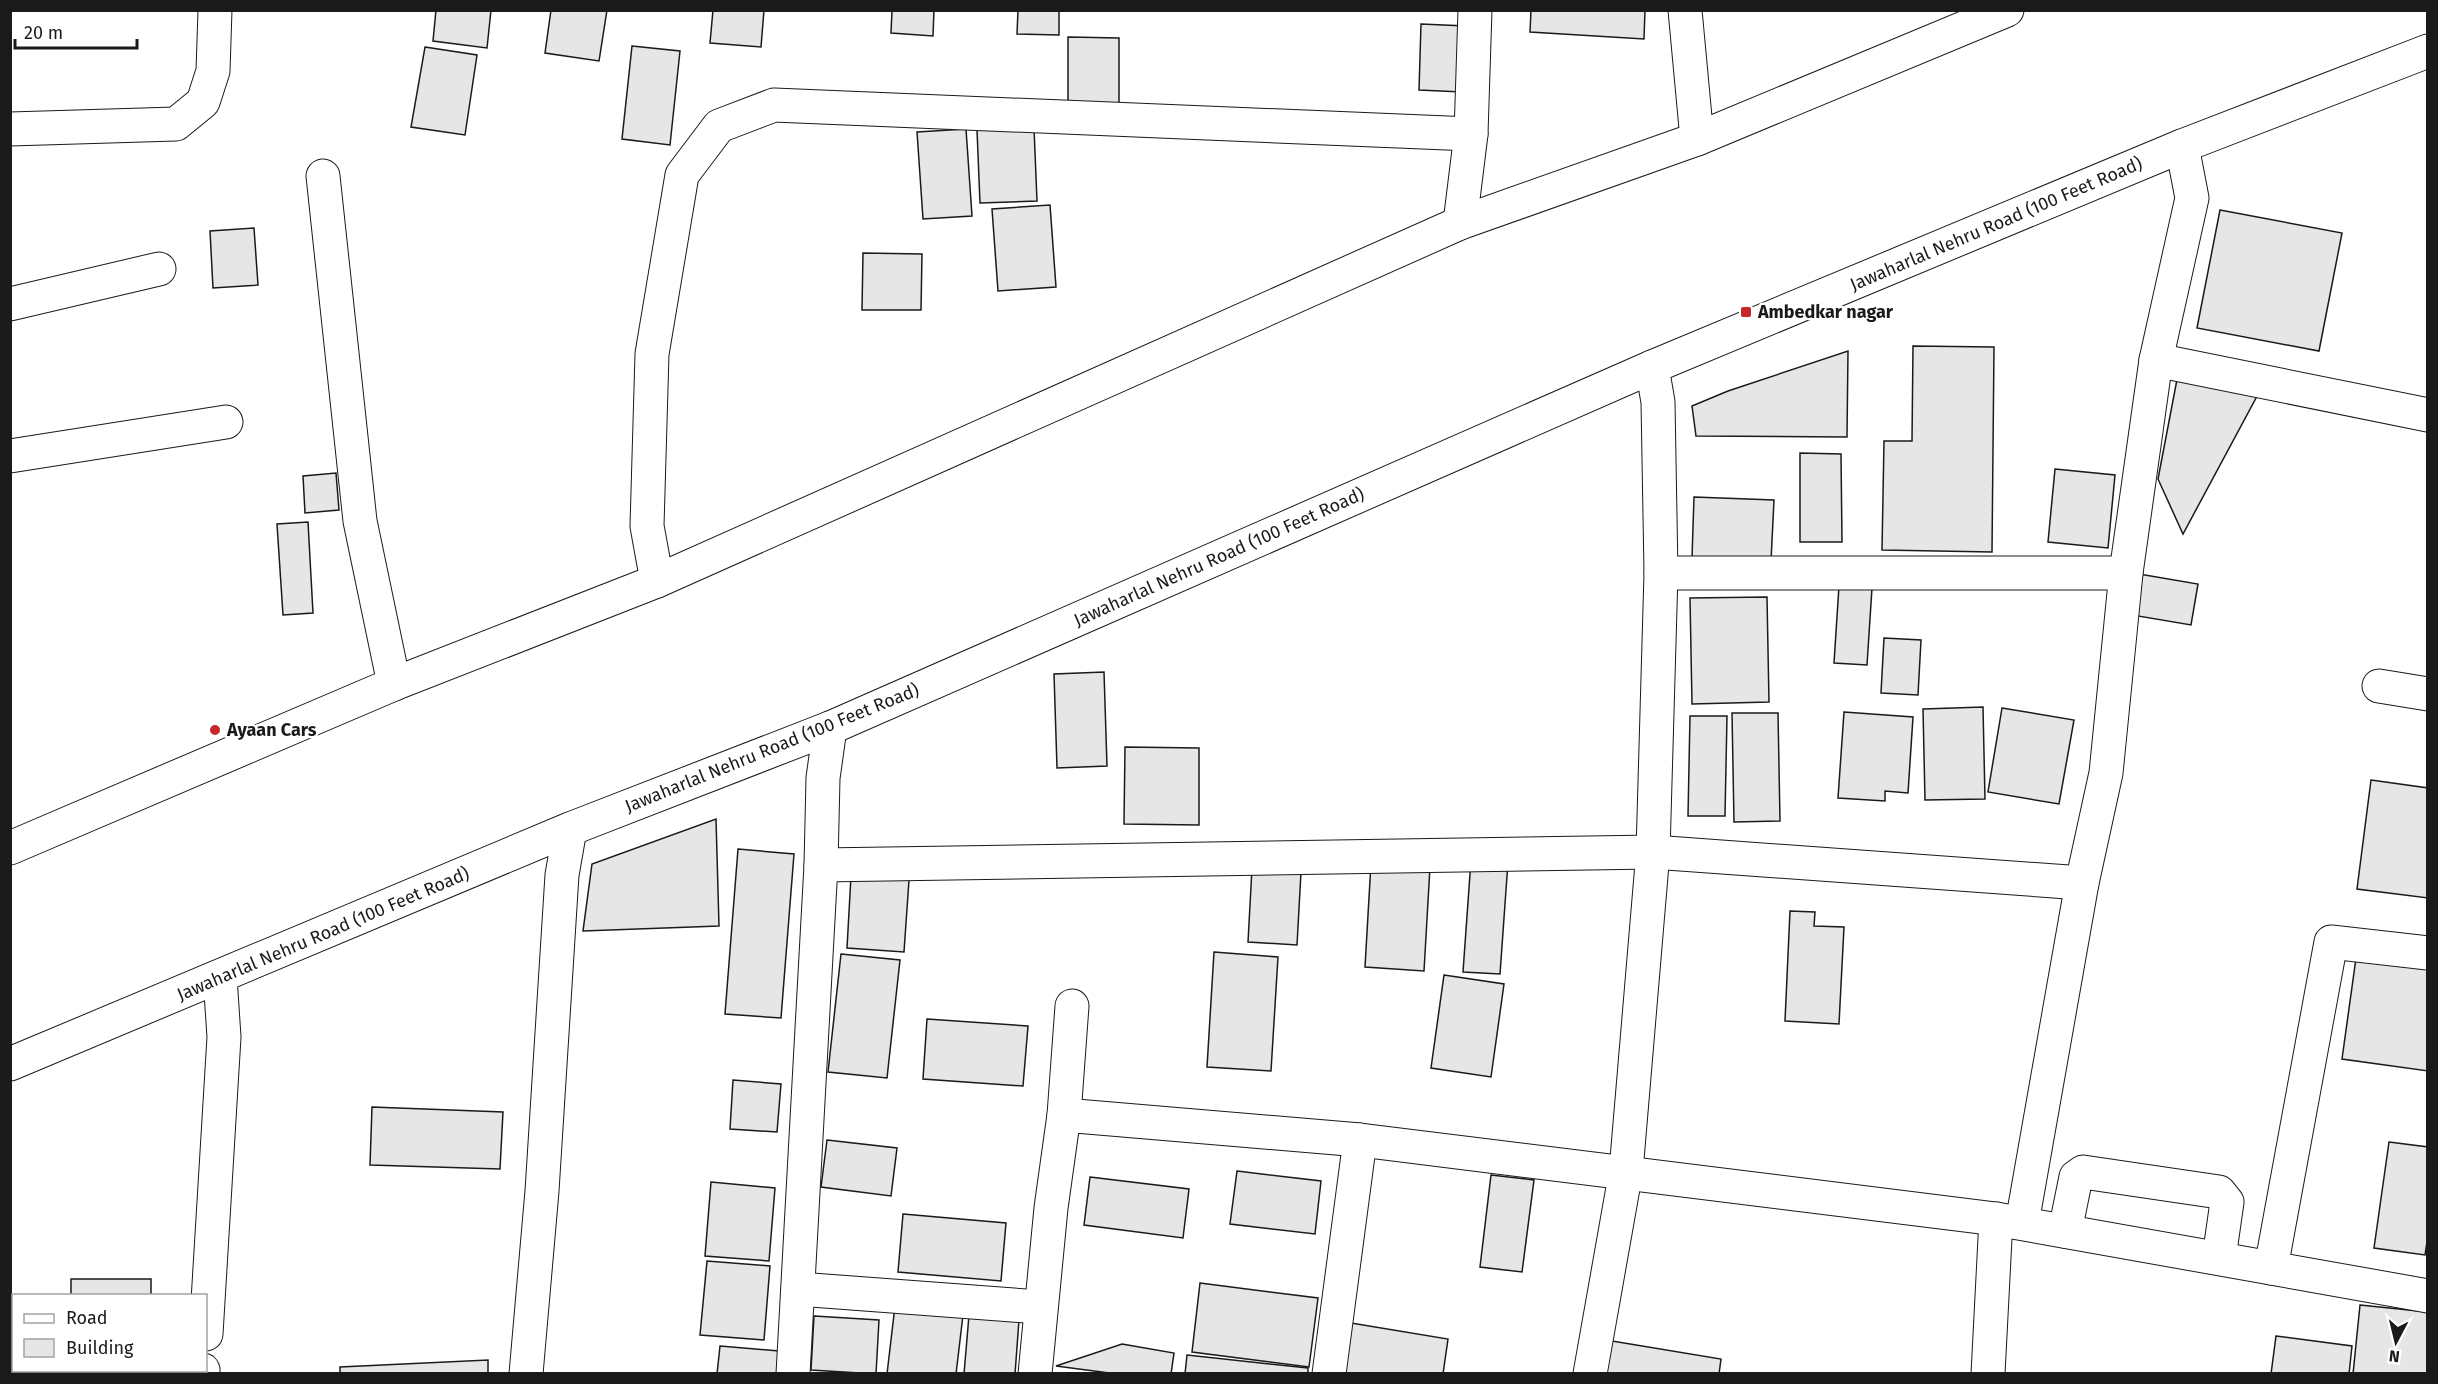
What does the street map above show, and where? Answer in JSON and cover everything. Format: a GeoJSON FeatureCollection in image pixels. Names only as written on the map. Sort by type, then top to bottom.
{"type":"FeatureCollection","features":[{"type":"Feature","properties":{"kind":"street"},"geometry":{"type":"LineString","coordinates":[[10,129],[176,123],[203,102],[213,71],[215,10]]}},
{"type":"Feature","properties":{"kind":"street"},"geometry":{"type":"LineString","coordinates":[[1460,224],[1471,134],[1475,10]]}},
{"type":"Feature","properties":{"kind":"street"},"geometry":{"type":"LineString","coordinates":[[1685,10],[1697,139]]}},
{"type":"Feature","properties":{"kind":"street"},"geometry":{"type":"LineString","coordinates":[[10,848],[394,684],[657,581],[1460,224],[1697,139],[2007,10]]}},
{"type":"Feature","properties":{"kind":"street","name":"Jawaharlal Nehru Road (100 Feet Road)"},"geometry":{"type":"LineString","coordinates":[[10,1064],[570,829],[830,728],[1652,367],[2182,146],[2427,51]]}},
{"type":"Feature","properties":{"kind":"street"},"geometry":{"type":"LineString","coordinates":[[657,581],[647,526],[652,354],[682,175],[719,126],[774,105],[1471,134]]}},
{"type":"Feature","properties":{"kind":"street"},"geometry":{"type":"LineString","coordinates":[[1988,1374],[2009,1221],[2106,773],[2126,573],[2156,360],[2192,198],[2182,146]]}},
{"type":"Feature","properties":{"kind":"street"},"geometry":{"type":"LineString","coordinates":[[323,176],[360,521],[394,684]]}},
{"type":"Feature","properties":{"kind":"street"},"geometry":{"type":"LineString","coordinates":[[10,304],[159,270]]}},
{"type":"Feature","properties":{"kind":"street"},"geometry":{"type":"LineString","coordinates":[[2156,360],[2427,415]]}},
{"type":"Feature","properties":{"kind":"street"},"geometry":{"type":"LineString","coordinates":[[1590,1374],[1626,1171],[1653,852],[1661,573],[1658,402],[1652,367]]}},
{"type":"Feature","properties":{"kind":"street"},"geometry":{"type":"LineString","coordinates":[[10,456],[226,422]]}},
{"type":"Feature","properties":{"kind":"street"},"geometry":{"type":"LineString","coordinates":[[1661,573],[2126,573]]}},
{"type":"Feature","properties":{"kind":"street"},"geometry":{"type":"LineString","coordinates":[[2379,686],[2427,694]]}},
{"type":"Feature","properties":{"kind":"street"},"geometry":{"type":"LineString","coordinates":[[793,1374],[821,865],[823,778],[830,728]]}},
{"type":"Feature","properties":{"kind":"street"},"geometry":{"type":"LineString","coordinates":[[526,1374],[542,1191],[562,875],[570,829]]}},
{"type":"Feature","properties":{"kind":"street"},"geometry":{"type":"LineString","coordinates":[[821,865],[1653,852],[2082,883]]}},
{"type":"Feature","properties":{"kind":"street"},"geometry":{"type":"LineString","coordinates":[[2271,1268],[2331,942],[2427,952]]}},
{"type":"Feature","properties":{"kind":"street"},"geometry":{"type":"LineString","coordinates":[[207,1318],[224,1037],[220,977]]}},
{"type":"Feature","properties":{"kind":"street"},"geometry":{"type":"LineString","coordinates":[[1035,1374],[1040,1307],[1064,1115],[1072,1006]]}},
{"type":"Feature","properties":{"kind":"street"},"geometry":{"type":"LineString","coordinates":[[1064,1115],[1360,1140],[1626,1171],[2009,1221],[2427,1296]]}},
{"type":"Feature","properties":{"kind":"street"},"geometry":{"type":"LineString","coordinates":[[1329,1374],[1360,1140]]}},
{"type":"Feature","properties":{"kind":"street"},"geometry":{"type":"LineString","coordinates":[[2066,1231],[2076,1178],[2083,1172],[2219,1192],[2227,1202],[2219,1258]]}},
{"type":"Feature","properties":{"kind":"street"},"geometry":{"type":"LineString","coordinates":[[798,1289],[1040,1307]]}},
{"type":"Feature","properties":{"kind":"building"},"geometry":{"type":"Polygon","coordinates":[[[436,10],[491,10],[487,48],[433,41],[436,10]]]}},
{"type":"Feature","properties":{"kind":"building"},"geometry":{"type":"Polygon","coordinates":[[[551,10],[607,10],[599,61],[545,53],[551,10]]]}},
{"type":"Feature","properties":{"kind":"building"},"geometry":{"type":"Polygon","coordinates":[[[713,10],[764,10],[761,47],[710,43],[713,10]]]}},
{"type":"Feature","properties":{"kind":"building"},"geometry":{"type":"Polygon","coordinates":[[[892,10],[934,10],[933,36],[891,33],[892,10]]]}},
{"type":"Feature","properties":{"kind":"building"},"geometry":{"type":"Polygon","coordinates":[[[1018,10],[1059,10],[1059,35],[1017,34],[1018,10]]]}},
{"type":"Feature","properties":{"kind":"building"},"geometry":{"type":"Polygon","coordinates":[[[1531,10],[1645,10],[1644,39],[1530,32],[1531,10]]]}},
{"type":"Feature","properties":{"kind":"building"},"geometry":{"type":"Polygon","coordinates":[[[1421,24],[1466,26],[1462,92],[1419,90],[1421,24]]]}},
{"type":"Feature","properties":{"kind":"building"},"geometry":{"type":"Polygon","coordinates":[[[1068,37],[1119,38],[1119,105],[1068,105],[1068,37]]]}},
{"type":"Feature","properties":{"kind":"building"},"geometry":{"type":"Polygon","coordinates":[[[632,46],[680,51],[670,145],[622,139],[632,46]]]}},
{"type":"Feature","properties":{"kind":"building"},"geometry":{"type":"Polygon","coordinates":[[[425,47],[477,55],[465,135],[411,127],[425,47]]]}},
{"type":"Feature","properties":{"kind":"building"},"geometry":{"type":"Polygon","coordinates":[[[1034,128],[1037,201],[980,203],[977,130],[1034,128]]]}},
{"type":"Feature","properties":{"kind":"building"},"geometry":{"type":"Polygon","coordinates":[[[966,129],[972,216],[923,219],[917,132],[966,129]]]}},
{"type":"Feature","properties":{"kind":"building"},"geometry":{"type":"Polygon","coordinates":[[[1050,205],[1056,287],[998,291],[992,209],[1050,205]]]}},
{"type":"Feature","properties":{"kind":"building"},"geometry":{"type":"Polygon","coordinates":[[[2220,210],[2342,233],[2319,351],[2197,328],[2220,210]]]}},
{"type":"Feature","properties":{"kind":"building"},"geometry":{"type":"Polygon","coordinates":[[[254,228],[258,285],[213,288],[210,231],[254,228]]]}},
{"type":"Feature","properties":{"kind":"building"},"geometry":{"type":"Polygon","coordinates":[[[863,253],[922,254],[921,310],[862,310],[863,253]]]}},
{"type":"Feature","properties":{"kind":"building"},"geometry":{"type":"Polygon","coordinates":[[[1913,346],[1994,347],[1992,552],[1882,550],[1884,441],[1912,441],[1913,346]]]}},
{"type":"Feature","properties":{"kind":"building"},"geometry":{"type":"Polygon","coordinates":[[[1848,351],[1847,437],[1696,436],[1692,406],[1728,391],[1848,351]]]}},
{"type":"Feature","properties":{"kind":"building"},"geometry":{"type":"Polygon","coordinates":[[[2179,369],[2263,385],[2183,534],[2158,479],[2179,369]]]}},
{"type":"Feature","properties":{"kind":"building"},"geometry":{"type":"Polygon","coordinates":[[[1800,453],[1841,454],[1842,542],[1800,542],[1800,453]]]}},
{"type":"Feature","properties":{"kind":"building"},"geometry":{"type":"Polygon","coordinates":[[[2055,469],[2115,475],[2108,548],[2048,542],[2055,469]]]}},
{"type":"Feature","properties":{"kind":"building"},"geometry":{"type":"Polygon","coordinates":[[[336,473],[339,510],[305,513],[303,476],[336,473]]]}},
{"type":"Feature","properties":{"kind":"building"},"geometry":{"type":"Polygon","coordinates":[[[1694,497],[1774,500],[1771,561],[1692,558],[1694,497]]]}},
{"type":"Feature","properties":{"kind":"building"},"geometry":{"type":"Polygon","coordinates":[[[308,522],[313,613],[283,615],[277,524],[308,522]]]}},
{"type":"Feature","properties":{"kind":"building"},"geometry":{"type":"Polygon","coordinates":[[[2139,574],[2198,584],[2191,625],[2132,615],[2139,574]]]}},
{"type":"Feature","properties":{"kind":"building"},"geometry":{"type":"Polygon","coordinates":[[[1839,586],[1872,588],[1867,665],[1834,663],[1839,586]]]}},
{"type":"Feature","properties":{"kind":"building"},"geometry":{"type":"Polygon","coordinates":[[[1767,597],[1769,702],[1692,704],[1690,598],[1767,597]]]}},
{"type":"Feature","properties":{"kind":"building"},"geometry":{"type":"Polygon","coordinates":[[[1884,638],[1921,640],[1918,695],[1881,693],[1884,638]]]}},
{"type":"Feature","properties":{"kind":"building"},"geometry":{"type":"Polygon","coordinates":[[[1104,672],[1107,766],[1057,768],[1054,674],[1104,672]]]}},
{"type":"Feature","properties":{"kind":"building"},"geometry":{"type":"Polygon","coordinates":[[[1983,707],[1985,799],[1925,800],[1923,709],[1983,707]]]}},
{"type":"Feature","properties":{"kind":"building"},"geometry":{"type":"Polygon","coordinates":[[[2002,708],[2074,720],[2059,804],[1988,792],[2002,708]]]}},
{"type":"Feature","properties":{"kind":"building"},"geometry":{"type":"Polygon","coordinates":[[[1844,712],[1913,717],[1908,793],[1885,791],[1885,801],[1838,798],[1844,712]]]}},
{"type":"Feature","properties":{"kind":"building"},"geometry":{"type":"Polygon","coordinates":[[[1732,713],[1778,713],[1780,821],[1734,822],[1732,713]]]}},
{"type":"Feature","properties":{"kind":"building"},"geometry":{"type":"Polygon","coordinates":[[[1690,716],[1727,716],[1725,816],[1688,816],[1690,716]]]}},
{"type":"Feature","properties":{"kind":"building"},"geometry":{"type":"Polygon","coordinates":[[[1125,747],[1199,748],[1199,825],[1124,824],[1125,747]]]}},
{"type":"Feature","properties":{"kind":"building"},"geometry":{"type":"Polygon","coordinates":[[[2371,780],[2428,788],[2428,898],[2357,889],[2371,780]]]}},
{"type":"Feature","properties":{"kind":"building"},"geometry":{"type":"Polygon","coordinates":[[[716,819],[719,926],[583,931],[592,864],[716,819]]]}},
{"type":"Feature","properties":{"kind":"building"},"geometry":{"type":"Polygon","coordinates":[[[738,849],[794,854],[781,1018],[725,1014],[738,849]]]}},
{"type":"Feature","properties":{"kind":"building"},"geometry":{"type":"Polygon","coordinates":[[[1471,860],[1508,862],[1500,974],[1463,972],[1471,860]]]}},
{"type":"Feature","properties":{"kind":"building"},"geometry":{"type":"Polygon","coordinates":[[[1371,863],[1430,867],[1424,971],[1365,967],[1371,863]]]}},
{"type":"Feature","properties":{"kind":"building"},"geometry":{"type":"Polygon","coordinates":[[[1252,868],[1301,872],[1297,945],[1248,942],[1252,868]]]}},
{"type":"Feature","properties":{"kind":"building"},"geometry":{"type":"Polygon","coordinates":[[[851,876],[909,880],[904,952],[847,948],[851,876]]]}},
{"type":"Feature","properties":{"kind":"building"},"geometry":{"type":"Polygon","coordinates":[[[1790,911],[1815,912],[1814,926],[1844,927],[1839,1024],[1785,1021],[1790,911]]]}},
{"type":"Feature","properties":{"kind":"building"},"geometry":{"type":"Polygon","coordinates":[[[2357,951],[2428,961],[2428,1071],[2342,1059],[2357,951]]]}},
{"type":"Feature","properties":{"kind":"building"},"geometry":{"type":"Polygon","coordinates":[[[1214,952],[1278,957],[1271,1071],[1207,1067],[1214,952]]]}},
{"type":"Feature","properties":{"kind":"building"},"geometry":{"type":"Polygon","coordinates":[[[841,954],[900,960],[887,1078],[828,1072],[841,954]]]}},
{"type":"Feature","properties":{"kind":"building"},"geometry":{"type":"Polygon","coordinates":[[[1444,975],[1504,984],[1491,1077],[1431,1068],[1444,975]]]}},
{"type":"Feature","properties":{"kind":"building"},"geometry":{"type":"Polygon","coordinates":[[[927,1019],[1028,1026],[1023,1086],[923,1079],[927,1019]]]}},
{"type":"Feature","properties":{"kind":"building"},"geometry":{"type":"Polygon","coordinates":[[[733,1080],[781,1084],[777,1132],[730,1129],[733,1080]]]}},
{"type":"Feature","properties":{"kind":"building"},"geometry":{"type":"Polygon","coordinates":[[[372,1107],[503,1112],[500,1169],[370,1165],[372,1107]]]}},
{"type":"Feature","properties":{"kind":"building"},"geometry":{"type":"Polygon","coordinates":[[[827,1140],[897,1148],[891,1196],[821,1187],[827,1140]]]}},
{"type":"Feature","properties":{"kind":"building"},"geometry":{"type":"Polygon","coordinates":[[[2389,1142],[2428,1147],[2428,1235],[2425,1255],[2374,1248],[2389,1142]]]}},
{"type":"Feature","properties":{"kind":"building"},"geometry":{"type":"Polygon","coordinates":[[[1237,1171],[1321,1181],[1315,1234],[1230,1224],[1237,1171]]]}},
{"type":"Feature","properties":{"kind":"building"},"geometry":{"type":"Polygon","coordinates":[[[1491,1175],[1534,1180],[1522,1272],[1480,1267],[1491,1175]]]}},
{"type":"Feature","properties":{"kind":"building"},"geometry":{"type":"Polygon","coordinates":[[[1090,1177],[1189,1189],[1183,1238],[1084,1225],[1090,1177]]]}},
{"type":"Feature","properties":{"kind":"building"},"geometry":{"type":"Polygon","coordinates":[[[711,1182],[775,1188],[769,1261],[705,1256],[711,1182]]]}},
{"type":"Feature","properties":{"kind":"building"},"geometry":{"type":"Polygon","coordinates":[[[903,1214],[1006,1223],[1001,1281],[898,1272],[903,1214]]]}},
{"type":"Feature","properties":{"kind":"building"},"geometry":{"type":"Polygon","coordinates":[[[707,1261],[770,1266],[764,1340],[700,1335],[707,1261]]]}},
{"type":"Feature","properties":{"kind":"building"},"geometry":{"type":"Polygon","coordinates":[[[71,1279],[151,1279],[151,1294],[71,1294],[71,1279]]]}},
{"type":"Feature","properties":{"kind":"building"},"geometry":{"type":"Polygon","coordinates":[[[1200,1283],[1318,1298],[1309,1367],[1192,1352],[1200,1283]]]}},
{"type":"Feature","properties":{"kind":"building"},"geometry":{"type":"Polygon","coordinates":[[[2360,1305],[2428,1312],[2428,1374],[2353,1374],[2360,1305]]]}},
{"type":"Feature","properties":{"kind":"building"},"geometry":{"type":"Polygon","coordinates":[[[895,1306],[963,1315],[956,1374],[887,1374],[895,1306]]]}},
{"type":"Feature","properties":{"kind":"building"},"geometry":{"type":"Polygon","coordinates":[[[12,1311],[12,1368],[11,1368],[12,1311]]]}},
{"type":"Feature","properties":{"kind":"building"},"geometry":{"type":"Polygon","coordinates":[[[969,1315],[1019,1320],[1015,1374],[964,1374],[969,1315]]]}},
{"type":"Feature","properties":{"kind":"building"},"geometry":{"type":"Polygon","coordinates":[[[814,1316],[879,1320],[876,1374],[811,1370],[814,1316]]]}},
{"type":"Feature","properties":{"kind":"building"},"geometry":{"type":"Polygon","coordinates":[[[1351,1323],[1448,1339],[1443,1374],[1344,1374],[1351,1323]]]}},
{"type":"Feature","properties":{"kind":"building"},"geometry":{"type":"Polygon","coordinates":[[[2276,1336],[2352,1346],[2349,1374],[2271,1374],[2276,1336]]]}},
{"type":"Feature","properties":{"kind":"building"},"geometry":{"type":"Polygon","coordinates":[[[1612,1341],[1721,1359],[1719,1374],[1606,1374],[1612,1341]]]}},
{"type":"Feature","properties":{"kind":"building"},"geometry":{"type":"Polygon","coordinates":[[[1122,1344],[1174,1353],[1171,1374],[1117,1374],[1056,1366],[1122,1344]]]}},
{"type":"Feature","properties":{"kind":"building"},"geometry":{"type":"Polygon","coordinates":[[[720,1346],[779,1351],[777,1374],[717,1374],[720,1346]]]}},
{"type":"Feature","properties":{"kind":"building"},"geometry":{"type":"Polygon","coordinates":[[[1187,1355],[1308,1368],[1308,1374],[1185,1374],[1187,1355]]]}},
{"type":"Feature","properties":{"kind":"building"},"geometry":{"type":"Polygon","coordinates":[[[488,1360],[488,1374],[340,1374],[340,1367],[488,1360]]]}},
{"type":"Feature","properties":{"kind":"building"},"geometry":{"type":"Polygon","coordinates":[[[71,1372],[150,1372],[150,1374],[71,1374],[71,1372]]]}},
{"type":"Feature","properties":{"kind":"place","name":"Ambedkar nagar"},"geometry":{"type":"Point","coordinates":[1746,312]}},
{"type":"Feature","properties":{"kind":"place","name":"Ayaan Cars"},"geometry":{"type":"Point","coordinates":[215,730]}}]}
